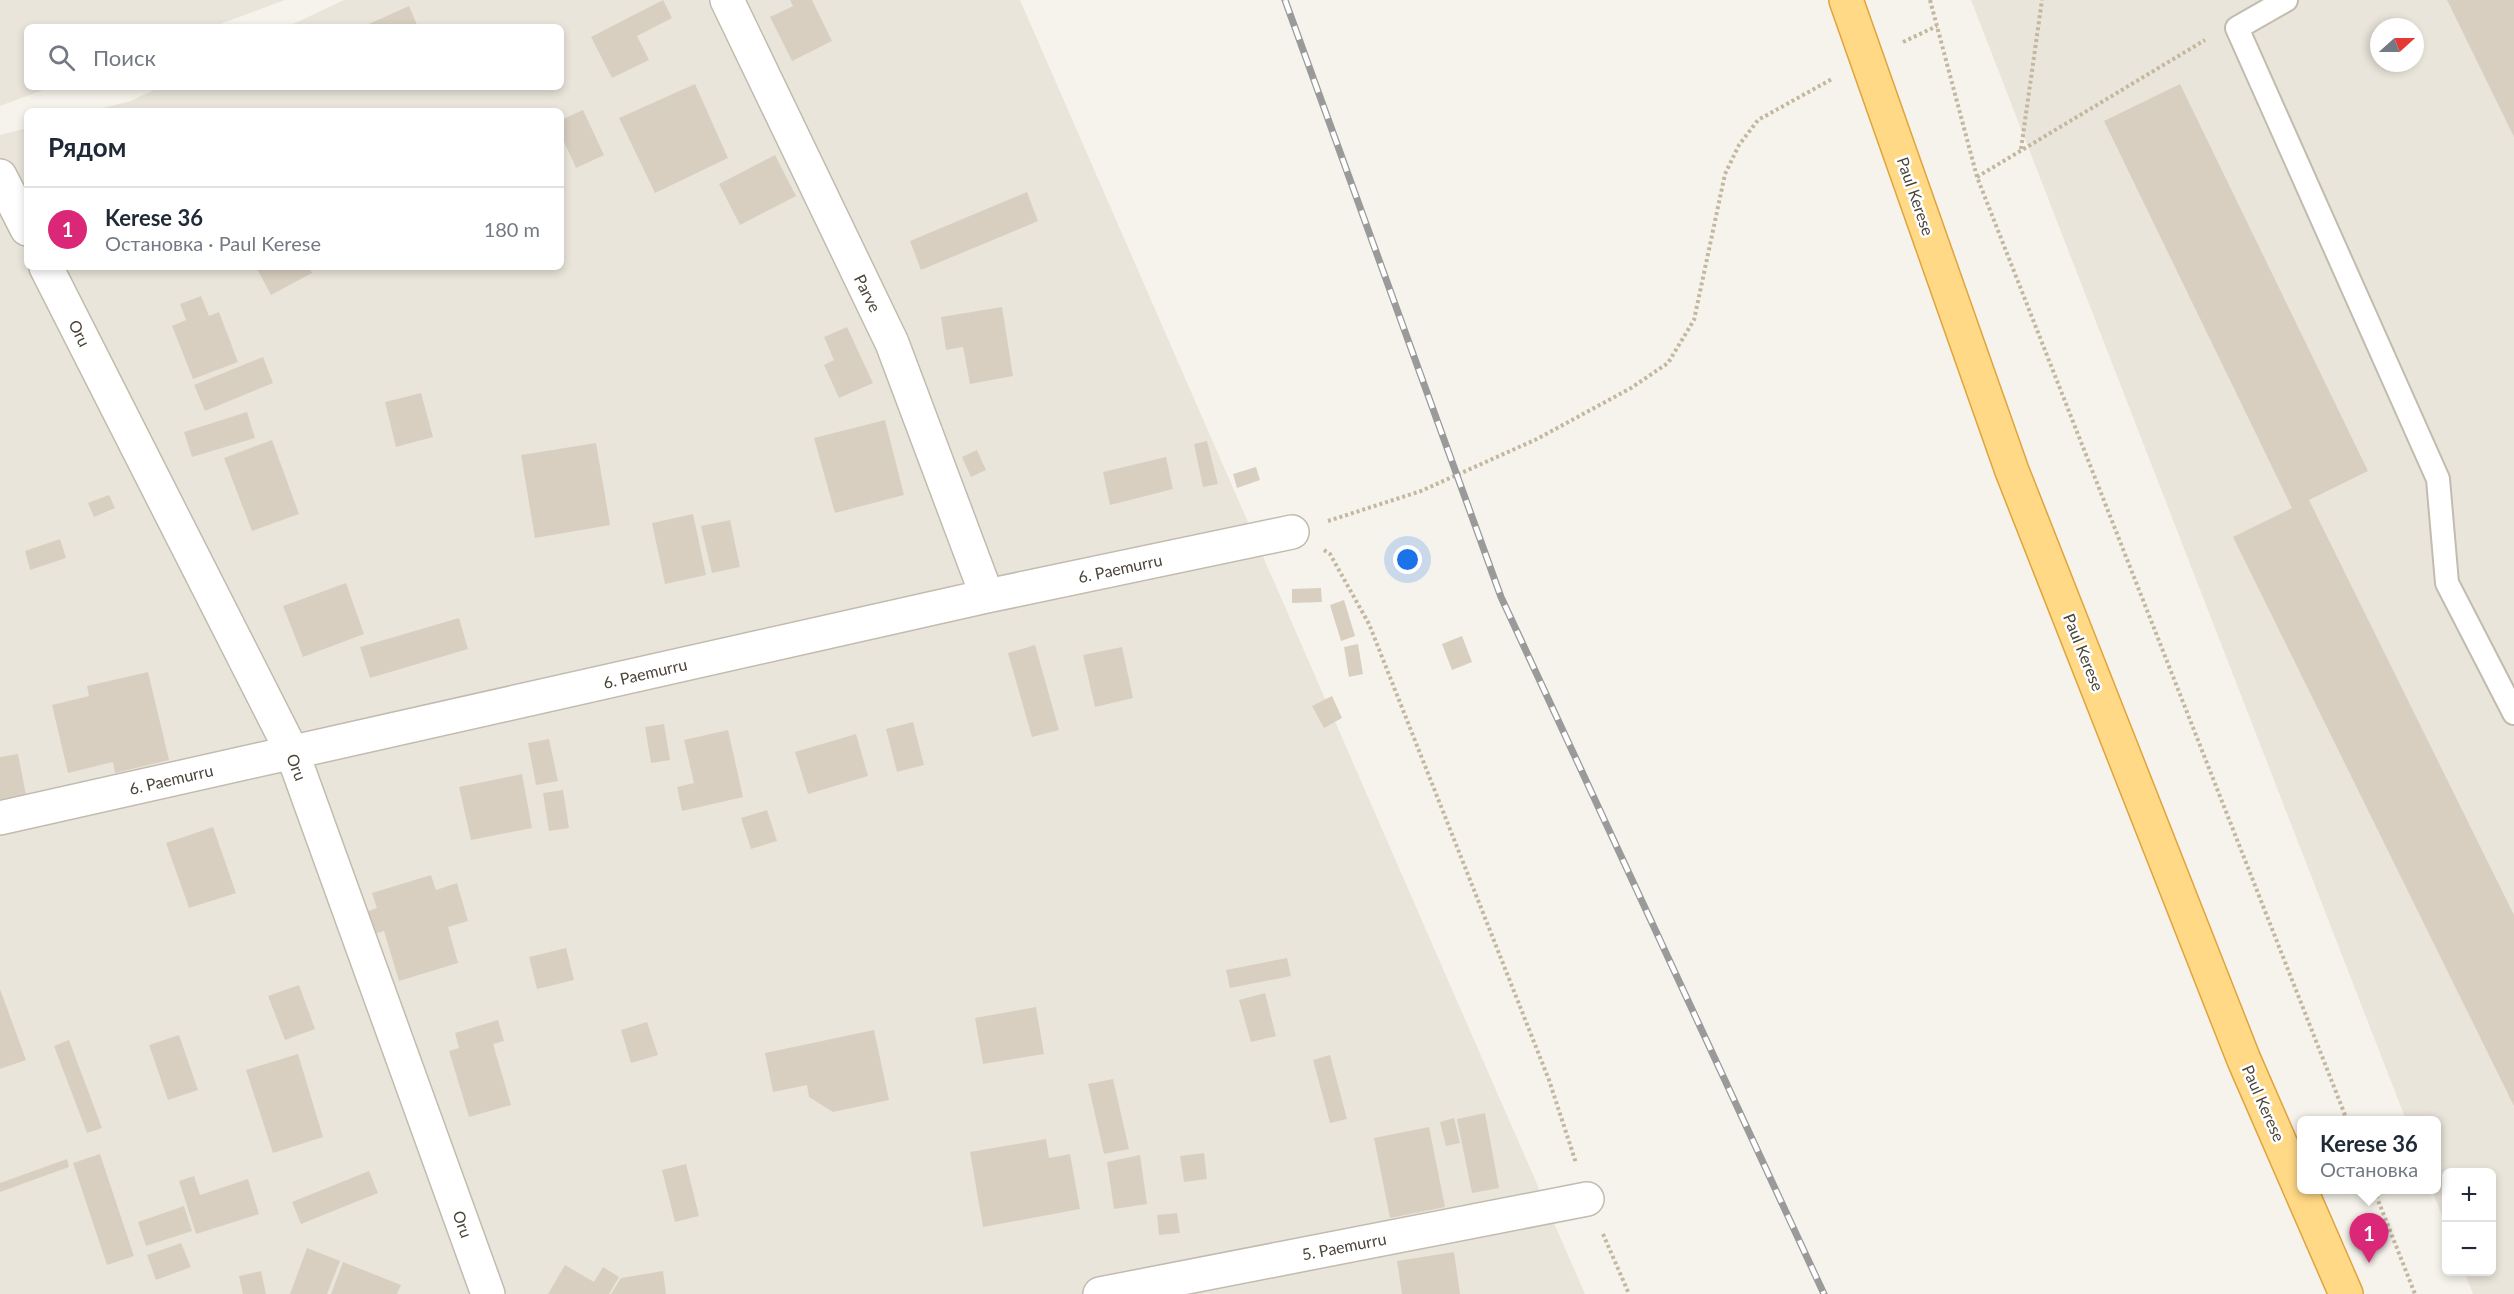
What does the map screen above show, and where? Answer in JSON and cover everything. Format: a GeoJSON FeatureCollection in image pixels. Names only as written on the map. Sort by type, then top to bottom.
{"type":"FeatureCollection","features":[{"type":"Feature","properties":{"kind":"highway","name":"Paul Kerese"},"geometry":{"type":"LineString","coordinates":[[1846,0],[1869,59],[2012,471],[2244,1060],[2297,1182]]}},
{"type":"Feature","properties":{"kind":"highway","name":"Paul Kerese"},"geometry":{"type":"LineString","coordinates":[[2302,1194],[2346,1294]]}},
{"type":"Feature","properties":{"kind":"street","name":"Parve"},"geometry":{"type":"LineString","coordinates":[[727,0],[892,343],[987,596]]}},
{"type":"Feature","properties":{"kind":"street"},"geometry":{"type":"LineString","coordinates":[[0,176],[24,224]]}},
{"type":"Feature","properties":{"kind":"street","name":"Oru"},"geometry":{"type":"LineString","coordinates":[[48,270],[292,752],[488,1294]]}},
{"type":"Feature","properties":{"kind":"street","name":"6. Paemurru"},"geometry":{"type":"LineString","coordinates":[[0,818],[987,596],[1292,532]]}},
{"type":"Feature","properties":{"kind":"street","name":"5. Paemurru"},"geometry":{"type":"LineString","coordinates":[[1100,1294],[1587,1199]]}},
{"type":"Feature","properties":{"kind":"lane"},"geometry":{"type":"LineString","coordinates":[[2286,0],[2237,28],[2438,479],[2447,583],[2514,713]]}},
{"type":"Feature","properties":{"kind":"path"},"geometry":{"type":"LineString","coordinates":[[1930,0],[1977,177],[2345,1116]]}},
{"type":"Feature","properties":{"kind":"path"},"geometry":{"type":"LineString","coordinates":[[2021,150],[2042,0]]}},
{"type":"Feature","properties":{"kind":"path"},"geometry":{"type":"LineString","coordinates":[[1292,532],[1421,491],[1568,422],[1631,388],[1668,363],[1694,320],[1725,174],[1738,145],[1758,120],[1869,59],[1937,26]]}},
{"type":"Feature","properties":{"kind":"path"},"geometry":{"type":"LineString","coordinates":[[1977,177],[2202,41],[2237,28]]}},
{"type":"Feature","properties":{"kind":"path"},"geometry":{"type":"LineString","coordinates":[[1292,532],[1330,554],[1369,624],[1550,1080],[1587,1199],[1629,1294]]}},
{"type":"Feature","properties":{"kind":"path"},"geometry":{"type":"LineString","coordinates":[[2376,1194],[2415,1294]]}},
{"type":"Feature","properties":{"kind":"shaded area"},"geometry":{"type":"Polygon","coordinates":[[[0,0],[285,0],[220,24],[24,24],[24,90],[43,90],[0,106],[0,0]]]}},
{"type":"Feature","properties":{"kind":"shaded area"},"geometry":{"type":"Polygon","coordinates":[[[344,0],[1020,0],[1585,1294],[0,1294],[0,135],[24,129],[24,270],[564,270],[564,108],[103,108],[131,101],[154,90],[564,90],[564,24],[293,24],[344,0]]]}},
{"type":"Feature","properties":{"kind":"shaded area"},"geometry":{"type":"Polygon","coordinates":[[[1971,0],[2514,0],[2514,1294],[2473,1294],[2466,1276],[2496,1276],[2496,1168],[2442,1168],[2442,1216],[2434,1194],[2441,1194],[2441,1116],[2404,1116],[1971,0]]]}},
{"type":"Feature","properties":{"kind":"building"},"geometry":{"type":"Polygon","coordinates":[[[663,0],[672,18],[637,36],[649,60],[612,78],[591,37],[663,0]]]}},
{"type":"Feature","properties":{"kind":"building"},"geometry":{"type":"Polygon","coordinates":[[[790,0],[812,0],[832,41],[792,61],[770,17],[793,6],[790,0]]]}},
{"type":"Feature","properties":{"kind":"building"},"geometry":{"type":"Polygon","coordinates":[[[2447,0],[2514,0],[2514,137],[2447,0]]]}},
{"type":"Feature","properties":{"kind":"building"},"geometry":{"type":"Polygon","coordinates":[[[409,6],[417,24],[369,24],[409,6]]]}},
{"type":"Feature","properties":{"kind":"building"},"geometry":{"type":"Polygon","coordinates":[[[695,84],[728,158],[655,193],[619,118],[695,84]]]}},
{"type":"Feature","properties":{"kind":"building"},"geometry":{"type":"Polygon","coordinates":[[[2180,84],[2368,471],[2309,500],[2514,915],[2514,1106],[2233,537],[2292,508],[2104,121],[2180,84]]]}},
{"type":"Feature","properties":{"kind":"building"},"geometry":{"type":"Polygon","coordinates":[[[583,110],[604,155],[576,168],[564,142],[564,119],[583,110]]]}},
{"type":"Feature","properties":{"kind":"building"},"geometry":{"type":"Polygon","coordinates":[[[775,155],[796,196],[740,225],[719,184],[775,155]]]}},
{"type":"Feature","properties":{"kind":"building"},"geometry":{"type":"Polygon","coordinates":[[[1027,192],[1038,221],[921,270],[910,241],[1027,192]]]}},
{"type":"Feature","properties":{"kind":"building"},"geometry":{"type":"Polygon","coordinates":[[[258,270],[310,270],[312,273],[271,295],[258,270]]]}},
{"type":"Feature","properties":{"kind":"building"},"geometry":{"type":"Polygon","coordinates":[[[201,296],[209,316],[219,312],[238,362],[193,379],[172,326],[186,320],[180,304],[201,296]]]}},
{"type":"Feature","properties":{"kind":"building"},"geometry":{"type":"Polygon","coordinates":[[[1002,307],[1013,376],[970,384],[963,347],[946,350],[941,317],[1002,307]]]}},
{"type":"Feature","properties":{"kind":"building"},"geometry":{"type":"Polygon","coordinates":[[[847,327],[873,383],[839,398],[824,365],[834,360],[824,337],[847,327]]]}},
{"type":"Feature","properties":{"kind":"building"},"geometry":{"type":"Polygon","coordinates":[[[263,357],[273,383],[205,411],[194,385],[263,357]]]}},
{"type":"Feature","properties":{"kind":"building"},"geometry":{"type":"Polygon","coordinates":[[[421,393],[433,437],[396,447],[385,402],[421,393]]]}},
{"type":"Feature","properties":{"kind":"building"},"geometry":{"type":"Polygon","coordinates":[[[247,412],[255,438],[192,457],[184,432],[247,412]]]}},
{"type":"Feature","properties":{"kind":"building"},"geometry":{"type":"Polygon","coordinates":[[[885,420],[904,495],[835,513],[814,438],[885,420]]]}},
{"type":"Feature","properties":{"kind":"building"},"geometry":{"type":"Polygon","coordinates":[[[272,440],[299,514],[252,531],[224,458],[272,440]]]}},
{"type":"Feature","properties":{"kind":"building"},"geometry":{"type":"Polygon","coordinates":[[[1207,441],[1218,484],[1203,487],[1194,444],[1207,441]]]}},
{"type":"Feature","properties":{"kind":"building"},"geometry":{"type":"Polygon","coordinates":[[[596,443],[610,525],[535,538],[521,455],[596,443]]]}},
{"type":"Feature","properties":{"kind":"building"},"geometry":{"type":"Polygon","coordinates":[[[977,450],[986,470],[971,477],[962,457],[977,450]]]}},
{"type":"Feature","properties":{"kind":"building"},"geometry":{"type":"Polygon","coordinates":[[[1166,457],[1173,489],[1110,505],[1103,472],[1166,457]]]}},
{"type":"Feature","properties":{"kind":"building"},"geometry":{"type":"Polygon","coordinates":[[[1256,467],[1260,480],[1237,488],[1233,474],[1256,467]]]}},
{"type":"Feature","properties":{"kind":"building"},"geometry":{"type":"Polygon","coordinates":[[[109,495],[115,508],[94,517],[88,503],[109,495]]]}},
{"type":"Feature","properties":{"kind":"building"},"geometry":{"type":"Polygon","coordinates":[[[693,514],[706,575],[665,584],[652,523],[693,514]]]}},
{"type":"Feature","properties":{"kind":"building"},"geometry":{"type":"Polygon","coordinates":[[[730,520],[740,567],[712,573],[701,526],[730,520]]]}},
{"type":"Feature","properties":{"kind":"building"},"geometry":{"type":"Polygon","coordinates":[[[60,539],[66,558],[30,570],[25,551],[60,539]]]}},
{"type":"Feature","properties":{"kind":"building"},"geometry":{"type":"Polygon","coordinates":[[[346,583],[364,634],[303,657],[283,606],[346,583]]]}},
{"type":"Feature","properties":{"kind":"building"},"geometry":{"type":"Polygon","coordinates":[[[1321,588],[1322,602],[1292,603],[1292,589],[1321,588]]]}},
{"type":"Feature","properties":{"kind":"building"},"geometry":{"type":"Polygon","coordinates":[[[1344,600],[1355,636],[1341,641],[1330,605],[1344,600]]]}},
{"type":"Feature","properties":{"kind":"building"},"geometry":{"type":"Polygon","coordinates":[[[459,618],[468,649],[370,678],[360,647],[459,618]]]}},
{"type":"Feature","properties":{"kind":"building"},"geometry":{"type":"Polygon","coordinates":[[[1462,636],[1472,662],[1452,670],[1442,644],[1462,636]]]}},
{"type":"Feature","properties":{"kind":"building"},"geometry":{"type":"Polygon","coordinates":[[[1358,644],[1363,674],[1349,677],[1344,647],[1358,644]]]}},
{"type":"Feature","properties":{"kind":"building"},"geometry":{"type":"Polygon","coordinates":[[[1035,645],[1059,730],[1032,737],[1008,653],[1035,645]]]}},
{"type":"Feature","properties":{"kind":"building"},"geometry":{"type":"Polygon","coordinates":[[[1122,647],[1133,698],[1095,707],[1083,655],[1122,647]]]}},
{"type":"Feature","properties":{"kind":"building"},"geometry":{"type":"Polygon","coordinates":[[[148,672],[169,760],[115,773],[113,762],[68,773],[52,705],[89,696],[87,686],[148,672]]]}},
{"type":"Feature","properties":{"kind":"building"},"geometry":{"type":"Polygon","coordinates":[[[1332,696],[1342,718],[1324,728],[1312,706],[1332,696]]]}},
{"type":"Feature","properties":{"kind":"building"},"geometry":{"type":"Polygon","coordinates":[[[913,722],[924,765],[897,772],[886,729],[913,722]]]}},
{"type":"Feature","properties":{"kind":"building"},"geometry":{"type":"Polygon","coordinates":[[[664,724],[670,760],[651,763],[645,727],[664,724]]]}},
{"type":"Feature","properties":{"kind":"building"},"geometry":{"type":"Polygon","coordinates":[[[728,730],[743,797],[682,811],[677,787],[694,783],[684,740],[728,730]]]}},
{"type":"Feature","properties":{"kind":"building"},"geometry":{"type":"Polygon","coordinates":[[[856,734],[868,776],[808,794],[795,752],[856,734]]]}},
{"type":"Feature","properties":{"kind":"building"},"geometry":{"type":"Polygon","coordinates":[[[549,739],[558,781],[536,785],[528,743],[549,739]]]}},
{"type":"Feature","properties":{"kind":"building"},"geometry":{"type":"Polygon","coordinates":[[[18,754],[26,795],[0,800],[0,757],[18,754]]]}},
{"type":"Feature","properties":{"kind":"building"},"geometry":{"type":"Polygon","coordinates":[[[522,774],[532,828],[471,840],[459,787],[522,774]]]}},
{"type":"Feature","properties":{"kind":"building"},"geometry":{"type":"Polygon","coordinates":[[[563,790],[569,828],[549,831],[543,793],[563,790]]]}},
{"type":"Feature","properties":{"kind":"building"},"geometry":{"type":"Polygon","coordinates":[[[767,810],[777,841],[751,849],[741,818],[767,810]]]}},
{"type":"Feature","properties":{"kind":"building"},"geometry":{"type":"Polygon","coordinates":[[[213,827],[236,893],[189,908],[166,843],[213,827]]]}},
{"type":"Feature","properties":{"kind":"building"},"geometry":{"type":"Polygon","coordinates":[[[431,875],[436,890],[457,883],[468,921],[448,927],[458,963],[399,981],[384,931],[374,934],[368,911],[377,908],[372,893],[431,875]]]}},
{"type":"Feature","properties":{"kind":"building"},"geometry":{"type":"Polygon","coordinates":[[[566,948],[574,980],[537,989],[529,957],[566,948]]]}},
{"type":"Feature","properties":{"kind":"building"},"geometry":{"type":"Polygon","coordinates":[[[1287,958],[1291,976],[1230,988],[1226,970],[1287,958]]]}},
{"type":"Feature","properties":{"kind":"building"},"geometry":{"type":"Polygon","coordinates":[[[299,985],[315,1029],[285,1040],[268,996],[299,985]]]}},
{"type":"Feature","properties":{"kind":"building"},"geometry":{"type":"Polygon","coordinates":[[[0,989],[26,1060],[0,1069],[0,989]]]}},
{"type":"Feature","properties":{"kind":"building"},"geometry":{"type":"Polygon","coordinates":[[[1265,993],[1276,1036],[1251,1042],[1239,1000],[1265,993]]]}},
{"type":"Feature","properties":{"kind":"building"},"geometry":{"type":"Polygon","coordinates":[[[1036,1007],[1044,1054],[983,1064],[975,1018],[1036,1007]]]}},
{"type":"Feature","properties":{"kind":"building"},"geometry":{"type":"Polygon","coordinates":[[[498,1020],[504,1041],[493,1044],[511,1105],[469,1117],[449,1051],[459,1048],[455,1033],[498,1020]]]}},
{"type":"Feature","properties":{"kind":"building"},"geometry":{"type":"Polygon","coordinates":[[[647,1022],[658,1055],[631,1063],[621,1030],[647,1022]]]}},
{"type":"Feature","properties":{"kind":"building"},"geometry":{"type":"Polygon","coordinates":[[[874,1030],[889,1100],[833,1112],[809,1097],[807,1085],[773,1092],[765,1053],[874,1030]]]}},
{"type":"Feature","properties":{"kind":"building"},"geometry":{"type":"Polygon","coordinates":[[[179,1035],[198,1090],[168,1100],[149,1045],[179,1035]]]}},
{"type":"Feature","properties":{"kind":"building"},"geometry":{"type":"Polygon","coordinates":[[[69,1040],[102,1128],[87,1133],[54,1046],[69,1040]]]}},
{"type":"Feature","properties":{"kind":"building"},"geometry":{"type":"Polygon","coordinates":[[[298,1054],[323,1137],[273,1153],[246,1070],[298,1054]]]}},
{"type":"Feature","properties":{"kind":"building"},"geometry":{"type":"Polygon","coordinates":[[[1330,1055],[1347,1119],[1330,1123],[1313,1060],[1330,1055]]]}},
{"type":"Feature","properties":{"kind":"building"},"geometry":{"type":"Polygon","coordinates":[[[1113,1079],[1129,1149],[1104,1154],[1088,1084],[1113,1079]]]}},
{"type":"Feature","properties":{"kind":"building"},"geometry":{"type":"Polygon","coordinates":[[[1485,1113],[1499,1188],[1472,1193],[1457,1119],[1485,1113]]]}},
{"type":"Feature","properties":{"kind":"building"},"geometry":{"type":"Polygon","coordinates":[[[1454,1118],[1460,1143],[1446,1146],[1440,1122],[1454,1118]]]}},
{"type":"Feature","properties":{"kind":"building"},"geometry":{"type":"Polygon","coordinates":[[[1429,1127],[1445,1207],[1390,1218],[1374,1138],[1429,1127]]]}},
{"type":"Feature","properties":{"kind":"building"},"geometry":{"type":"Polygon","coordinates":[[[1046,1139],[1049,1158],[1070,1154],[1080,1209],[983,1227],[970,1152],[1046,1139]]]}},
{"type":"Feature","properties":{"kind":"building"},"geometry":{"type":"Polygon","coordinates":[[[1204,1153],[1207,1179],[1184,1182],[1180,1156],[1204,1153]]]}},
{"type":"Feature","properties":{"kind":"building"},"geometry":{"type":"Polygon","coordinates":[[[100,1154],[134,1256],[107,1265],[73,1163],[100,1154]]]}},
{"type":"Feature","properties":{"kind":"building"},"geometry":{"type":"Polygon","coordinates":[[[1140,1155],[1147,1204],[1114,1209],[1107,1162],[1140,1155]]]}},
{"type":"Feature","properties":{"kind":"building"},"geometry":{"type":"Polygon","coordinates":[[[67,1159],[69,1167],[0,1192],[0,1183],[67,1159]]]}},
{"type":"Feature","properties":{"kind":"building"},"geometry":{"type":"Polygon","coordinates":[[[686,1164],[699,1216],[675,1222],[662,1170],[686,1164]]]}},
{"type":"Feature","properties":{"kind":"building"},"geometry":{"type":"Polygon","coordinates":[[[369,1171],[378,1193],[301,1224],[292,1202],[369,1171]]]}},
{"type":"Feature","properties":{"kind":"building"},"geometry":{"type":"Polygon","coordinates":[[[194,1176],[200,1195],[248,1179],[259,1214],[196,1234],[179,1181],[194,1176]]]}},
{"type":"Feature","properties":{"kind":"building"},"geometry":{"type":"Polygon","coordinates":[[[184,1206],[192,1231],[146,1246],[138,1222],[184,1206]]]}},
{"type":"Feature","properties":{"kind":"building"},"geometry":{"type":"Polygon","coordinates":[[[1177,1213],[1180,1233],[1159,1235],[1157,1215],[1177,1213]]]}},
{"type":"Feature","properties":{"kind":"building"},"geometry":{"type":"Polygon","coordinates":[[[181,1243],[191,1267],[156,1280],[147,1255],[181,1243]]]}},
{"type":"Feature","properties":{"kind":"building"},"geometry":{"type":"Polygon","coordinates":[[[307,1248],[340,1261],[327,1294],[290,1294],[307,1248]]]}},
{"type":"Feature","properties":{"kind":"building"},"geometry":{"type":"Polygon","coordinates":[[[1454,1252],[1460,1294],[1402,1294],[1397,1261],[1454,1252]]]}},
{"type":"Feature","properties":{"kind":"building"},"geometry":{"type":"Polygon","coordinates":[[[343,1262],[401,1285],[397,1294],[331,1294],[343,1262]]]}},
{"type":"Feature","properties":{"kind":"building"},"geometry":{"type":"Polygon","coordinates":[[[565,1265],[594,1282],[603,1267],[619,1277],[609,1294],[548,1294],[565,1265]]]}},
{"type":"Feature","properties":{"kind":"building"},"geometry":{"type":"Polygon","coordinates":[[[261,1271],[266,1294],[243,1294],[239,1276],[261,1271]]]}},
{"type":"Feature","properties":{"kind":"building"},"geometry":{"type":"Polygon","coordinates":[[[663,1271],[666,1294],[611,1294],[621,1278],[663,1271]]]}},
{"type":"Feature","properties":{"kind":"railway"},"geometry":{"type":"LineString","coordinates":[[1285,0],[1501,597],[1824,1294]]}},
{"type":"Feature","properties":{"kind":"place","name":"Kerese 36"},"geometry":{"type":"Point","coordinates":[2369,1263]}}]}
